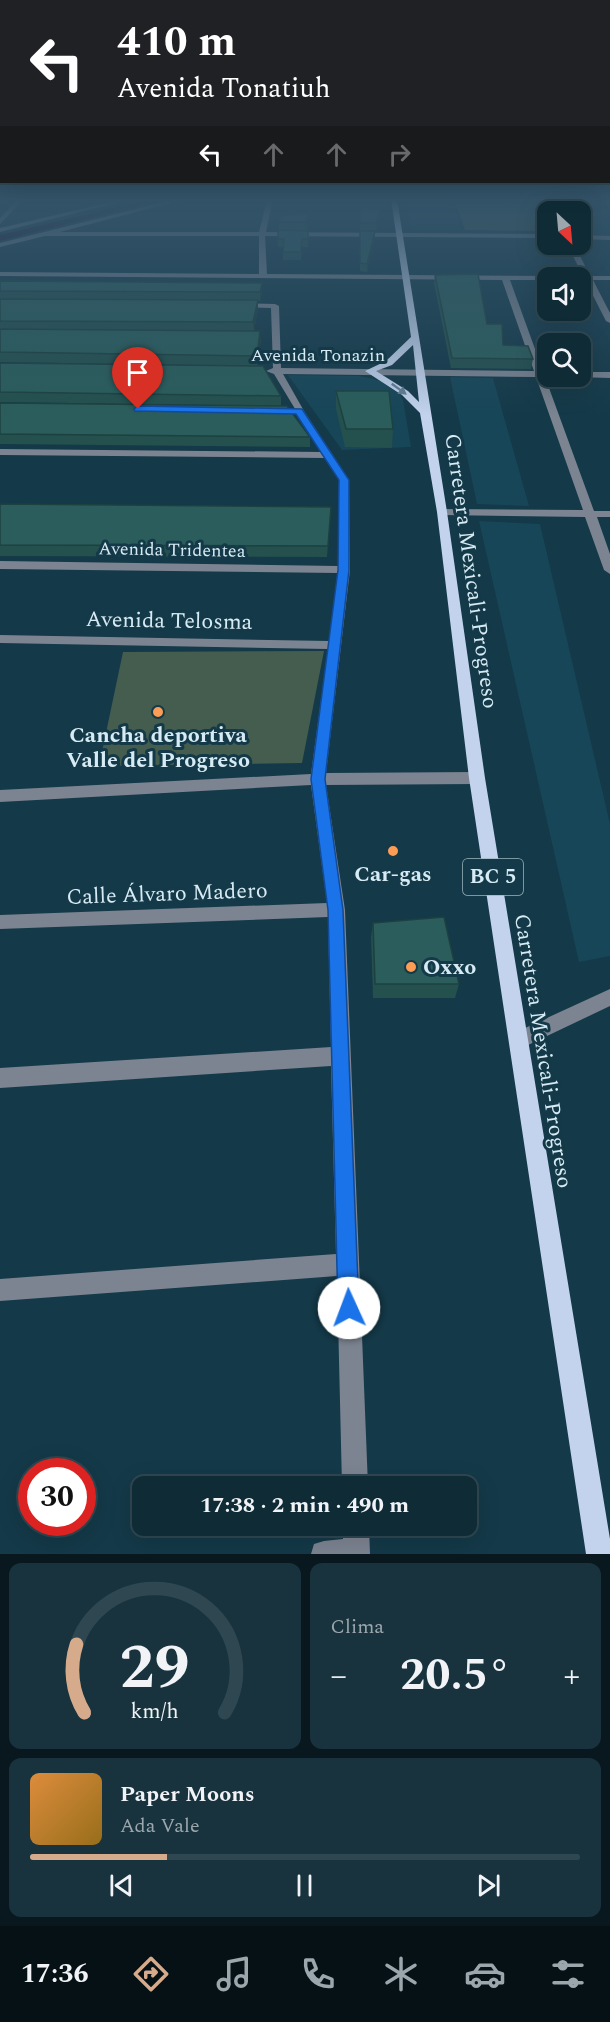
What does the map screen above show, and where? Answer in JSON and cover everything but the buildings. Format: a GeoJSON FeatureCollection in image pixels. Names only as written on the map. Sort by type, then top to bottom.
{"type":"FeatureCollection","features":[{"type":"Feature","properties":{"kind":"main road","name":"Carretera Mexicali-Progreso"},"geometry":{"type":"LineString","coordinates":[[405,272],[442,512],[477,778],[599,1554]]}},
{"type":"Feature","properties":{"kind":"main road"},"geometry":{"type":"LineString","coordinates":[[369,372],[389,363],[414,339]]}},
{"type":"Feature","properties":{"kind":"main road"},"geometry":{"type":"LineString","coordinates":[[369,372],[405,393],[425,412]]}},
{"type":"Feature","properties":{"kind":"street"},"geometry":{"type":"LineString","coordinates":[[263,272],[263,277]]}},
{"type":"Feature","properties":{"kind":"street"},"geometry":{"type":"LineString","coordinates":[[0,274],[537,278]]}},
{"type":"Feature","properties":{"kind":"street"},"geometry":{"type":"LineString","coordinates":[[505,277],[537,357]]}},
{"type":"Feature","properties":{"kind":"street"},"geometry":{"type":"LineString","coordinates":[[591,278],[610,278]]}},
{"type":"Feature","properties":{"kind":"street"},"geometry":{"type":"LineString","coordinates":[[591,290],[610,321]]}},
{"type":"Feature","properties":{"kind":"street"},"geometry":{"type":"LineString","coordinates":[[224,305],[273,305],[268,336],[271,371],[293,411],[329,455],[344,480],[337,509],[344,570],[318,779],[336,910],[355,1476]]}},
{"type":"Feature","properties":{"kind":"street","name":"Avenida Tonazin"},"geometry":{"type":"LineString","coordinates":[[271,371],[537,374]]}},
{"type":"Feature","properties":{"kind":"street"},"geometry":{"type":"LineString","coordinates":[[591,375],[610,375]]}},
{"type":"Feature","properties":{"kind":"street"},"geometry":{"type":"LineString","coordinates":[[548,387],[610,570]]}},
{"type":"Feature","properties":{"kind":"street"},"geometry":{"type":"LineString","coordinates":[[0,452],[329,455]]}},
{"type":"Feature","properties":{"kind":"street"},"geometry":{"type":"LineString","coordinates":[[442,512],[610,514]]}},
{"type":"Feature","properties":{"kind":"street","name":"Avenida Tridentea"},"geometry":{"type":"LineString","coordinates":[[0,565],[344,570]]}},
{"type":"Feature","properties":{"kind":"street","name":"Avenida Telosma"},"geometry":{"type":"LineString","coordinates":[[0,639],[336,645]]}},
{"type":"Feature","properties":{"kind":"street"},"geometry":{"type":"LineString","coordinates":[[0,796],[318,779],[477,778]]}},
{"type":"Feature","properties":{"kind":"street","name":"Calle Álvaro Madero"},"geometry":{"type":"LineString","coordinates":[[0,922],[336,910]]}},
{"type":"Feature","properties":{"kind":"street"},"geometry":{"type":"LineString","coordinates":[[519,1040],[610,997]]}},
{"type":"Feature","properties":{"kind":"street"},"geometry":{"type":"LineString","coordinates":[[0,1078],[340,1056]]}},
{"type":"Feature","properties":{"kind":"street"},"geometry":{"type":"LineString","coordinates":[[0,1290],[347,1263]]}},
{"type":"Feature","properties":{"kind":"street"},"geometry":{"type":"LineString","coordinates":[[324,1554],[357,1544]]}},
{"type":"Feature","properties":{"kind":"shaded area"},"geometry":{"type":"Polygon","coordinates":[[[288,375],[360,376],[386,382],[398,391],[403,400],[411,447],[342,450],[288,375]]]}},
{"type":"Feature","properties":{"kind":"shaded area"},"geometry":{"type":"Polygon","coordinates":[[[450,377],[493,378],[529,506],[477,504],[450,377]]]}},
{"type":"Feature","properties":{"kind":"shaded area"},"geometry":{"type":"Polygon","coordinates":[[[479,521],[540,524],[610,824],[610,956],[579,962],[479,521]]]}},
{"type":"Feature","properties":{"kind":"green space"},"geometry":{"type":"Polygon","coordinates":[[[324,651],[302,763],[99,766],[123,652],[324,651]]]}},
{"type":"Feature","properties":{"kind":"place","name":"Cancha deportiva Valle del Progreso"},"geometry":{"type":"Point","coordinates":[158,712]}},
{"type":"Feature","properties":{"kind":"place","name":"Car-gas"},"geometry":{"type":"Point","coordinates":[393,851]}},
{"type":"Feature","properties":{"kind":"place","name":"Oxxo"},"geometry":{"type":"Point","coordinates":[411,967]}},
{"type":"Feature","properties":{"kind":"route"},"geometry":{"type":"LineString","coordinates":[[138,409],[299,411],[344,480],[344,570],[318,779],[336,910],[349,1308]]}}]}
